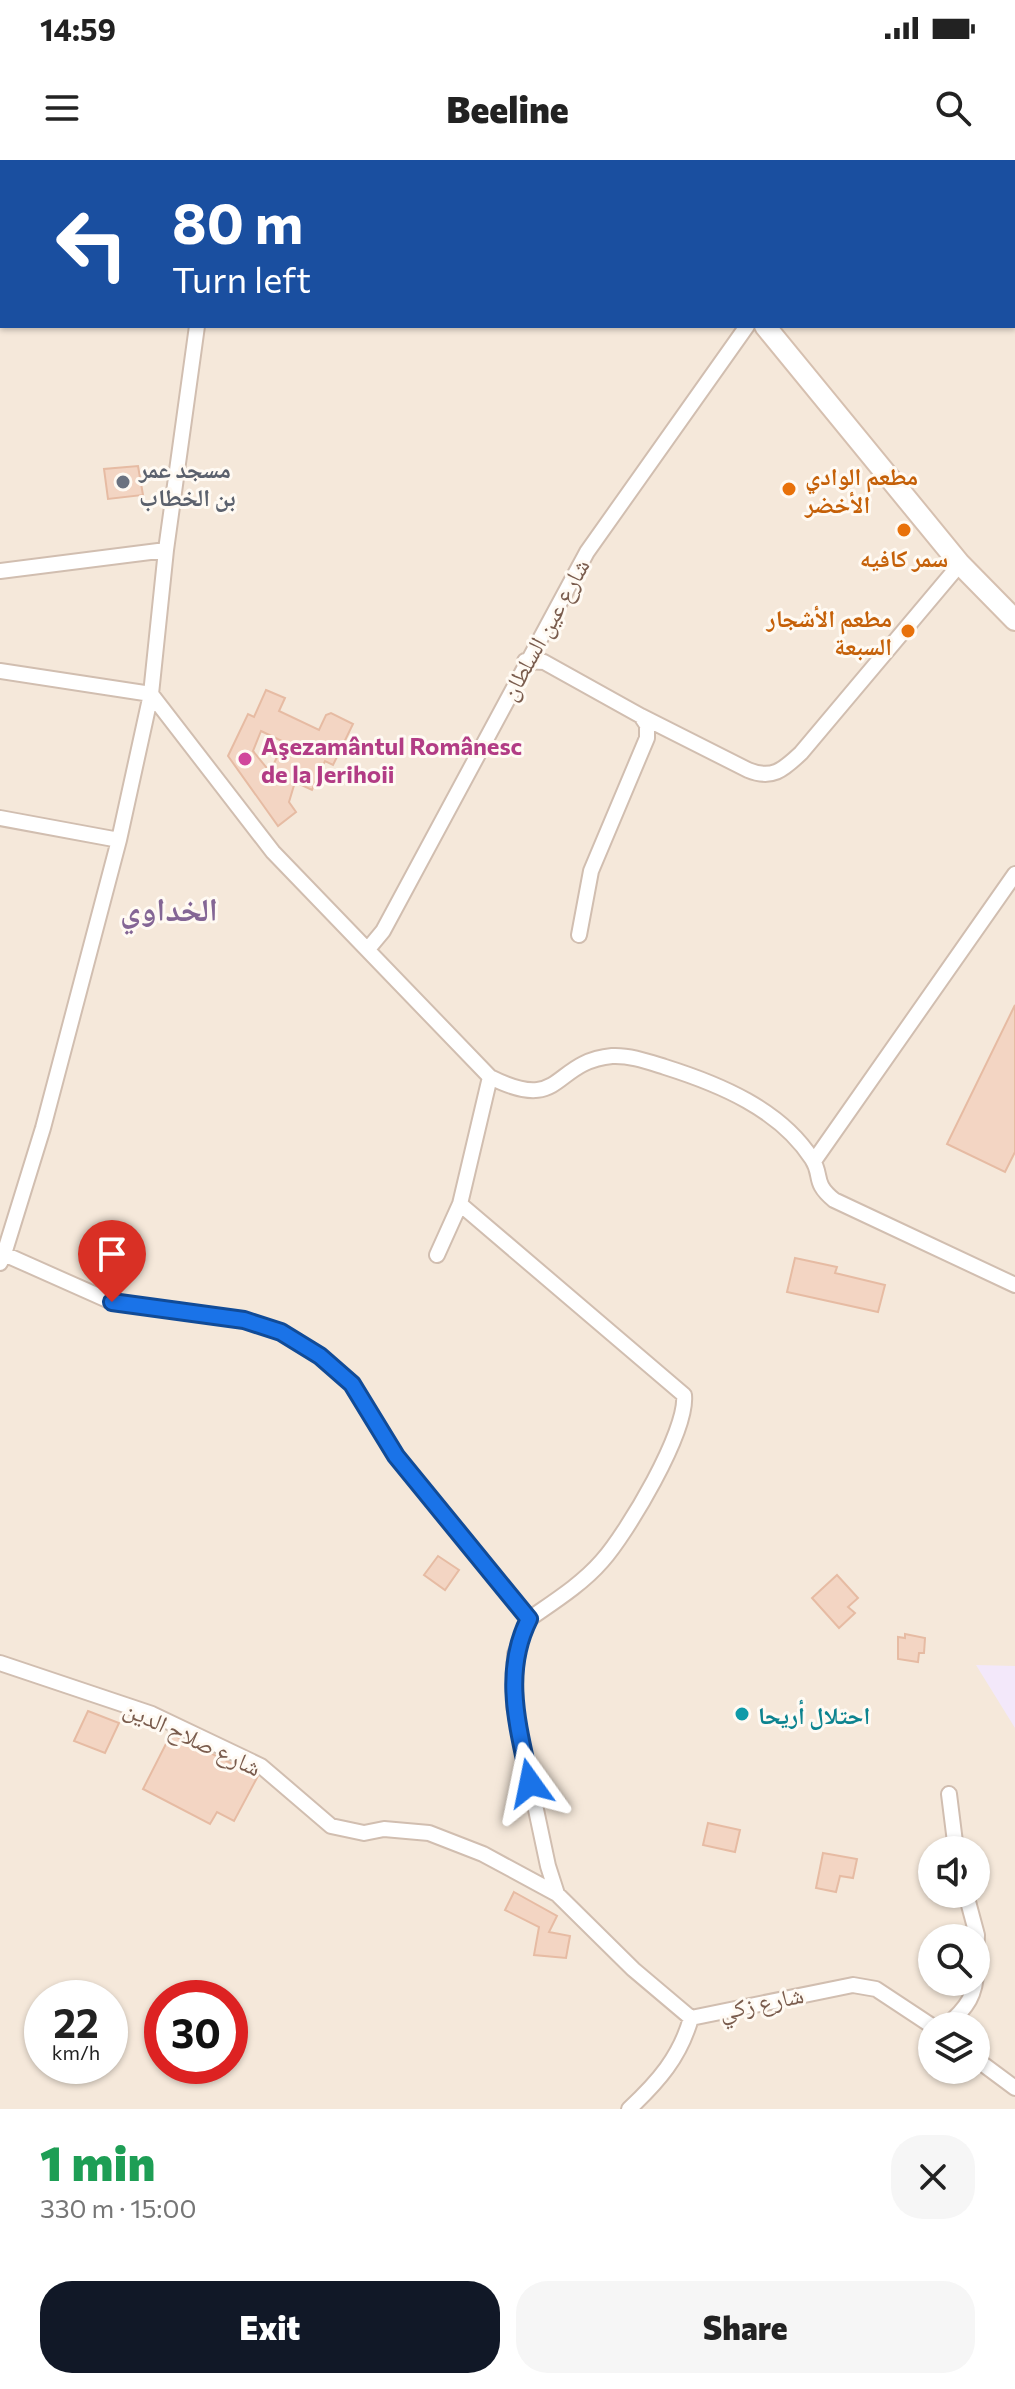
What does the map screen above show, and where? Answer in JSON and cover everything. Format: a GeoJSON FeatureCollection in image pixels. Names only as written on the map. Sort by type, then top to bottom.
{"type":"FeatureCollection","features":[{"type":"Feature","properties":{"kind":"main road"},"geometry":{"type":"LineString","coordinates":[[767,328],[960,564],[1013,613]]}},
{"type":"Feature","properties":{"kind":"street"},"geometry":{"type":"LineString","coordinates":[[197,328],[166,550],[151,694],[119,840],[43,1128],[7,1217],[2,1258],[112,1302],[244,1320],[281,1332],[320,1356],[352,1384],[396,1456],[529,1619]]}},
{"type":"Feature","properties":{"kind":"street","name":"شارع عين السلطان"},"geometry":{"type":"LineString","coordinates":[[368,949],[383,931],[525,661],[587,552],[746,328]]}},
{"type":"Feature","properties":{"kind":"street"},"geometry":{"type":"LineString","coordinates":[[0,571],[166,550]]}},
{"type":"Feature","properties":{"kind":"street"},"geometry":{"type":"LineString","coordinates":[[525,661],[544,662],[671,732],[758,774],[777,773],[801,753],[960,564]]}},
{"type":"Feature","properties":{"kind":"street"},"geometry":{"type":"LineString","coordinates":[[0,671],[151,694],[273,852],[490,1077],[523,1092],[535,1092],[611,1056],[640,1059],[719,1084],[764,1111],[814,1161],[819,1185],[834,1200],[1015,1285]]}},
{"type":"Feature","properties":{"kind":"street"},"geometry":{"type":"LineString","coordinates":[[579,935],[591,871],[647,738],[647,725],[641,716]]}},
{"type":"Feature","properties":{"kind":"street"},"geometry":{"type":"LineString","coordinates":[[647,738],[660,731],[671,732]]}},
{"type":"Feature","properties":{"kind":"street"},"geometry":{"type":"LineString","coordinates":[[0,818],[119,840]]}},
{"type":"Feature","properties":{"kind":"street"},"geometry":{"type":"LineString","coordinates":[[814,1161],[1015,874]]}},
{"type":"Feature","properties":{"kind":"street"},"geometry":{"type":"LineString","coordinates":[[437,1255],[460,1204],[490,1077]]}},
{"type":"Feature","properties":{"kind":"street"},"geometry":{"type":"LineString","coordinates":[[460,1204],[684,1395],[677,1431],[621,1536],[602,1562],[568,1592],[529,1619],[515,1654],[514,1706],[548,1866],[557,1894]]}},
{"type":"Feature","properties":{"kind":"street","name":"شارع صلاح الدين"},"geometry":{"type":"LineString","coordinates":[[0,1663],[152,1714],[261,1766],[331,1826],[364,1833],[394,1829],[429,1833],[483,1854],[557,1894],[633,1969],[691,2018]]}},
{"type":"Feature","properties":{"kind":"street"},"geometry":{"type":"LineString","coordinates":[[949,1794],[954,1836]]}},
{"type":"Feature","properties":{"kind":"street","name":"شارع زكي"},"geometry":{"type":"LineString","coordinates":[[629,2109],[669,2068],[685,2041],[691,2018],[853,1985],[876,1989],[918,2017]]}},
{"type":"Feature","properties":{"kind":"street"},"geometry":{"type":"LineString","coordinates":[[990,2069],[1015,2088]]}},
{"type":"Feature","properties":{"kind":"shaded area"},"geometry":{"type":"Polygon","coordinates":[[[0,328],[1015,328],[1015,2109],[0,2109],[0,328]]]}},
{"type":"Feature","properties":{"kind":"shaded area"},"geometry":{"type":"Polygon","coordinates":[[[976,1665],[1015,1666],[1015,1728],[976,1665]]]}},
{"type":"Feature","properties":{"kind":"building","name":"مسجد عمر بن الخطاب"},"geometry":{"type":"Polygon","coordinates":[[[138,466],[143,495],[108,499],[104,469],[138,466]]]}},
{"type":"Feature","properties":{"kind":"building","name":"Aşezamântul Românesc de la Jerihoii"},"geometry":{"type":"Polygon","coordinates":[[[266,690],[285,698],[279,711],[319,730],[326,715],[331,713],[353,724],[333,765],[325,761],[312,790],[295,782],[289,802],[296,812],[278,826],[228,756],[248,714],[254,717],[266,690]],[[261,731],[253,751],[270,772],[284,742],[261,731]]]}},
{"type":"Feature","properties":{"kind":"building"},"geometry":{"type":"Polygon","coordinates":[[[1015,1005],[1015,1152],[1005,1172],[947,1144],[1015,1005]]]}},
{"type":"Feature","properties":{"kind":"building"},"geometry":{"type":"Polygon","coordinates":[[[795,1258],[837,1267],[835,1273],[885,1285],[878,1312],[787,1292],[795,1258]]]}},
{"type":"Feature","properties":{"kind":"building"},"geometry":{"type":"Polygon","coordinates":[[[438,1556],[459,1570],[445,1590],[424,1575],[438,1556]]]}},
{"type":"Feature","properties":{"kind":"building"},"geometry":{"type":"Polygon","coordinates":[[[837,1575],[858,1598],[848,1607],[855,1613],[839,1628],[812,1598],[837,1575]]]}},
{"type":"Feature","properties":{"kind":"building"},"geometry":{"type":"Polygon","coordinates":[[[905,1634],[925,1638],[924,1653],[919,1653],[918,1662],[898,1659],[898,1637],[905,1638],[905,1634]]]}},
{"type":"Feature","properties":{"kind":"building"},"geometry":{"type":"Polygon","coordinates":[[[88,1711],[119,1723],[105,1753],[74,1741],[88,1711]]]}},
{"type":"Feature","properties":{"kind":"building"},"geometry":{"type":"Polygon","coordinates":[[[171,1734],[258,1776],[234,1821],[217,1812],[210,1824],[143,1789],[171,1734]]]}},
{"type":"Feature","properties":{"kind":"building"},"geometry":{"type":"Polygon","coordinates":[[[708,1823],[740,1830],[735,1852],[703,1845],[708,1823]]]}},
{"type":"Feature","properties":{"kind":"building"},"geometry":{"type":"Polygon","coordinates":[[[823,1853],[857,1859],[853,1878],[840,1876],[836,1892],[816,1888],[823,1853]]]}},
{"type":"Feature","properties":{"kind":"building"},"geometry":{"type":"Polygon","coordinates":[[[514,1892],[557,1916],[549,1932],[570,1936],[566,1958],[534,1955],[539,1927],[505,1910],[514,1892]]]}},
{"type":"Feature","properties":{"kind":"place","name":"مسجد عمر بن الخطاب"},"geometry":{"type":"Point","coordinates":[123,482]}},
{"type":"Feature","properties":{"kind":"place","name":"مطعم الوادي الأخضر"},"geometry":{"type":"Point","coordinates":[789,489]}},
{"type":"Feature","properties":{"kind":"place","name":"سمر كافيه"},"geometry":{"type":"Point","coordinates":[904,530]}},
{"type":"Feature","properties":{"kind":"place","name":"مطعم الأشجار السبعة"},"geometry":{"type":"Point","coordinates":[908,631]}},
{"type":"Feature","properties":{"kind":"place","name":"Aşezamântul Românesc de la Jerihoii"},"geometry":{"type":"Point","coordinates":[245,759]}},
{"type":"Feature","properties":{"kind":"place","name":"احتلال أريحا"},"geometry":{"type":"Point","coordinates":[742,1714]}},
{"type":"Feature","properties":{"kind":"district","name":"الخداوي"},"geometry":{"type":"Point","coordinates":[169,908]}},
{"type":"Feature","properties":{"kind":"route"},"geometry":{"type":"LineString","coordinates":[[112,1302],[138,1307],[193,1310],[244,1320],[281,1332],[320,1356],[352,1384],[396,1456],[529,1619],[518,1640],[513,1673],[514,1706],[530,1783]]}}]}
